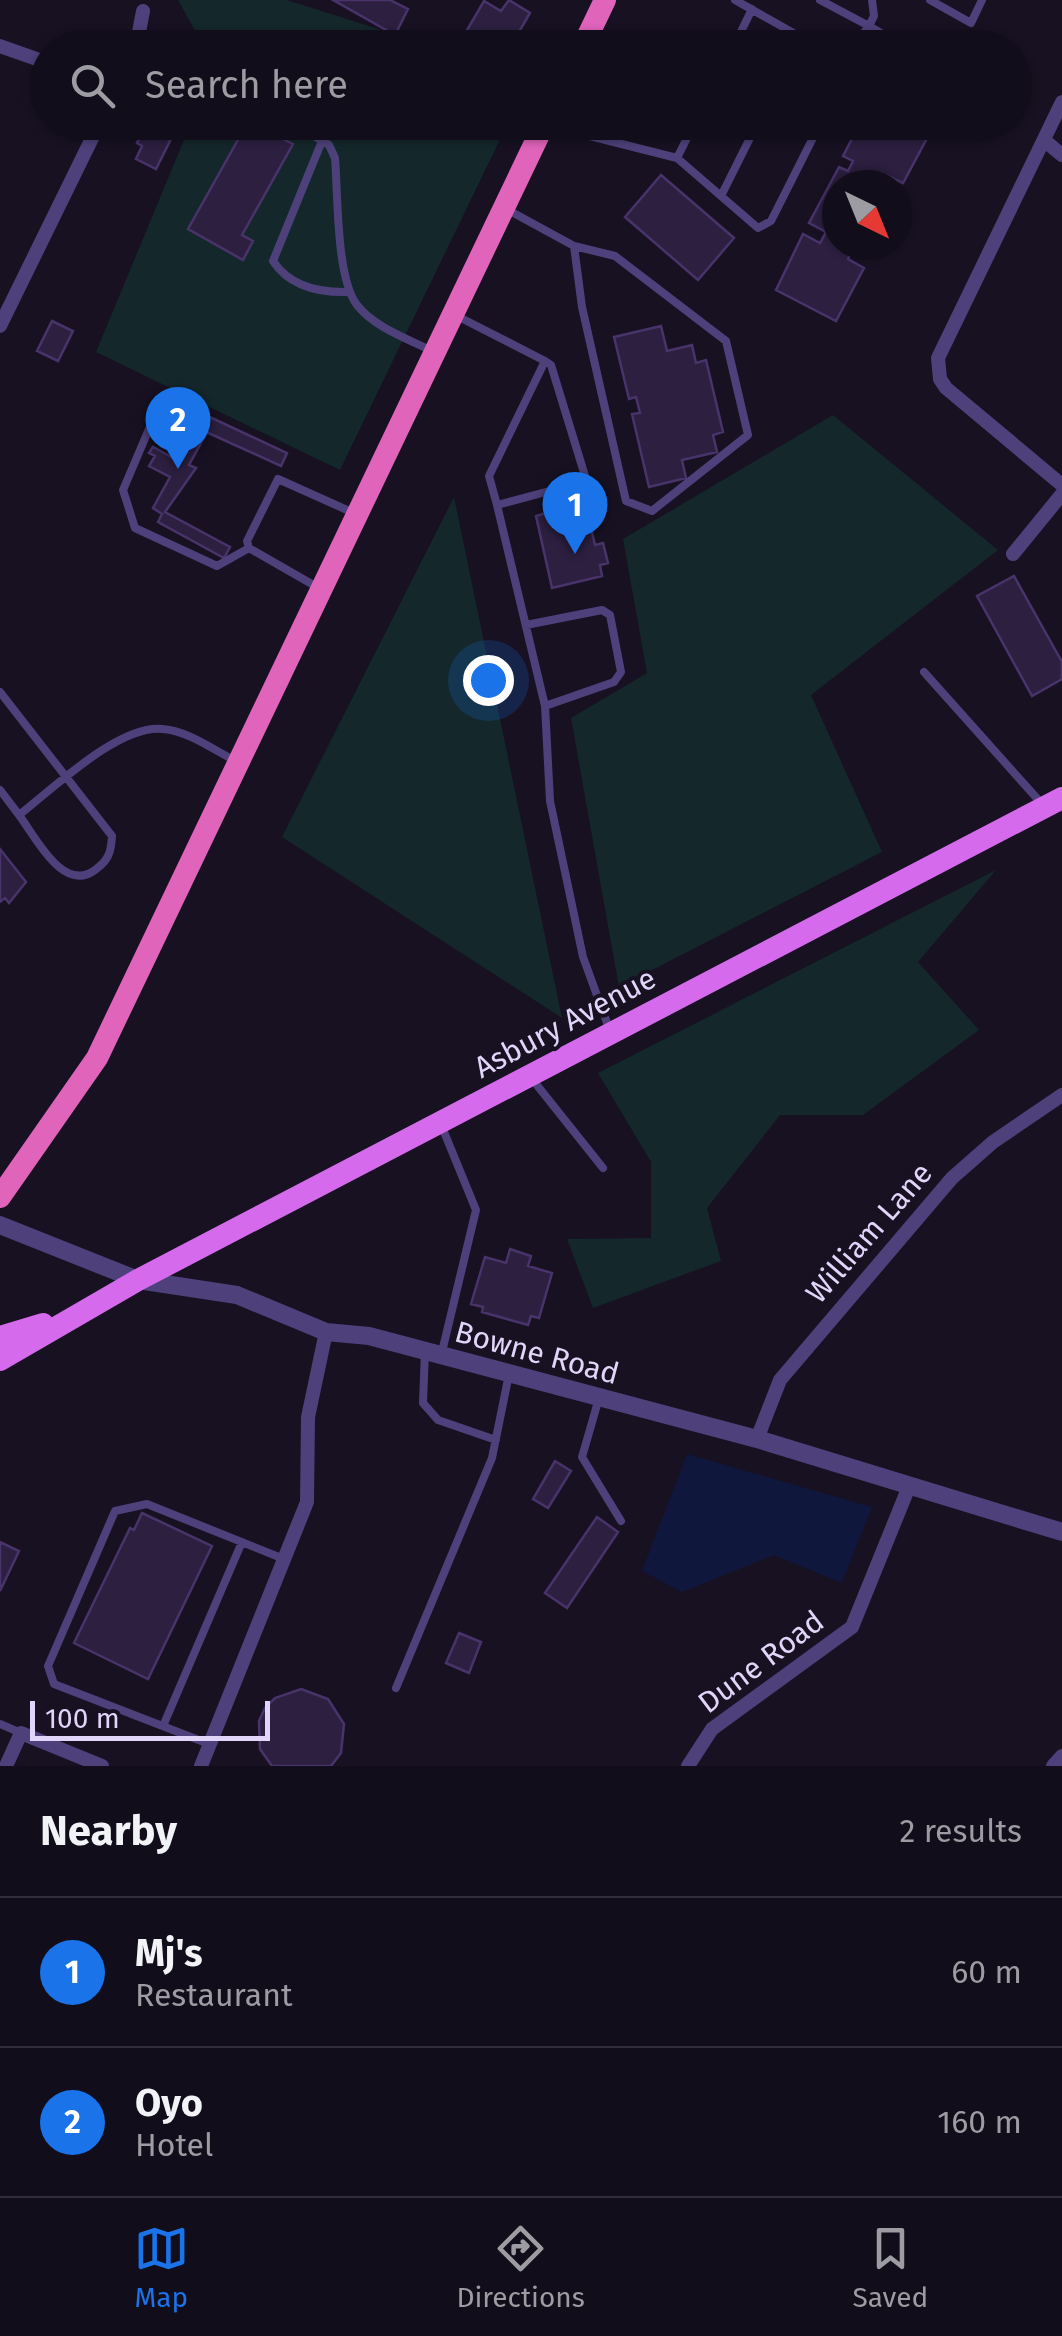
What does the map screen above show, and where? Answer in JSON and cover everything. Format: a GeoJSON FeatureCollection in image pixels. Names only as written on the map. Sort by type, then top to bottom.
{"type":"FeatureCollection","features":[{"type":"Feature","properties":{"kind":"highway"},"geometry":{"type":"LineString","coordinates":[[590,30],[604,0]]}},
{"type":"Feature","properties":{"kind":"highway"},"geometry":{"type":"LineString","coordinates":[[0,1197],[97,1058],[539,140]]}},
{"type":"Feature","properties":{"kind":"main road","name":"Asbury Avenue"},"geometry":{"type":"LineString","coordinates":[[0,1360],[138,1280],[1054,802]]}},
{"type":"Feature","properties":{"kind":"main road","name":"Asbury Avenue"},"geometry":{"type":"LineString","coordinates":[[0,1337],[97,1302]]}},
{"type":"Feature","properties":{"kind":"street"},"geometry":{"type":"LineString","coordinates":[[139,30],[143,11]]}},
{"type":"Feature","properties":{"kind":"street"},"geometry":{"type":"LineString","coordinates":[[0,46],[30,57]]}},
{"type":"Feature","properties":{"kind":"street"},"geometry":{"type":"LineString","coordinates":[[1062,102],[938,358],[937,369],[946,388],[1062,486]]}},
{"type":"Feature","properties":{"kind":"street"},"geometry":{"type":"LineString","coordinates":[[0,326],[91,140]]}},
{"type":"Feature","properties":{"kind":"street"},"geometry":{"type":"LineString","coordinates":[[1044,140],[1062,155]]}},
{"type":"Feature","properties":{"kind":"street"},"geometry":{"type":"LineString","coordinates":[[1013,554],[1062,494]]}},
{"type":"Feature","properties":{"kind":"street","name":"William Lane"},"geometry":{"type":"LineString","coordinates":[[757,1439],[780,1380],[952,1178],[993,1142],[1062,1095]]}},
{"type":"Feature","properties":{"kind":"street","name":"Bowne Road"},"geometry":{"type":"LineString","coordinates":[[0,1225],[138,1280],[237,1296],[326,1332],[370,1336],[757,1439],[1062,1532]]}},
{"type":"Feature","properties":{"kind":"street"},"geometry":{"type":"LineString","coordinates":[[201,1766],[307,1502],[308,1417],[326,1332]]}},
{"type":"Feature","properties":{"kind":"street","name":"Dune Road"},"geometry":{"type":"LineString","coordinates":[[688,1766],[712,1729],[852,1627],[908,1488]]}},
{"type":"Feature","properties":{"kind":"street"},"geometry":{"type":"LineString","coordinates":[[6,1766],[20,1733],[102,1766]]}},
{"type":"Feature","properties":{"kind":"street"},"geometry":{"type":"LineString","coordinates":[[1053,1766],[1062,1756]]}},
{"type":"Feature","properties":{"kind":"lane"},"geometry":{"type":"LineString","coordinates":[[736,0],[788,30]]}},
{"type":"Feature","properties":{"kind":"lane"},"geometry":{"type":"LineString","coordinates":[[820,0],[876,30]]}},
{"type":"Feature","properties":{"kind":"lane"},"geometry":{"type":"LineString","coordinates":[[866,30],[874,16],[872,0]]}},
{"type":"Feature","properties":{"kind":"lane"},"geometry":{"type":"LineString","coordinates":[[937,2],[971,24],[982,0]]}},
{"type":"Feature","properties":{"kind":"lane"},"geometry":{"type":"LineString","coordinates":[[742,30],[752,9]]}},
{"type":"Feature","properties":{"kind":"lane"},"geometry":{"type":"LineString","coordinates":[[603,140],[677,158],[758,228],[771,222],[812,140]]}},
{"type":"Feature","properties":{"kind":"lane"},"geometry":{"type":"LineString","coordinates":[[677,158],[686,140]]}},
{"type":"Feature","properties":{"kind":"lane"},"geometry":{"type":"LineString","coordinates":[[721,196],[749,140]]}},
{"type":"Feature","properties":{"kind":"lane"},"geometry":{"type":"LineString","coordinates":[[322,141],[273,261],[280,272],[302,285],[327,293],[350,292]]}},
{"type":"Feature","properties":{"kind":"lane"},"geometry":{"type":"LineString","coordinates":[[322,141],[335,158],[350,292],[357,305],[381,326],[434,352]]}},
{"type":"Feature","properties":{"kind":"lane"},"geometry":{"type":"LineString","coordinates":[[504,208],[574,246],[615,256],[726,341],[748,436],[652,511],[626,501],[582,308],[574,246]]}},
{"type":"Feature","properties":{"kind":"lane"},"geometry":{"type":"LineString","coordinates":[[452,314],[555,370],[585,476],[582,482],[497,504]]}},
{"type":"Feature","properties":{"kind":"lane"},"geometry":{"type":"LineString","coordinates":[[544,361],[490,476],[545,706],[550,802],[582,956],[610,1034]]}},
{"type":"Feature","properties":{"kind":"lane"},"geometry":{"type":"LineString","coordinates":[[149,429],[124,490],[135,528],[216,566],[249,548]]}},
{"type":"Feature","properties":{"kind":"lane"},"geometry":{"type":"LineString","coordinates":[[321,589],[249,548],[247,541],[278,479],[357,514]]}},
{"type":"Feature","properties":{"kind":"lane"},"geometry":{"type":"LineString","coordinates":[[526,626],[602,610],[610,615],[622,672],[614,682],[545,706]]}},
{"type":"Feature","properties":{"kind":"lane"},"geometry":{"type":"LineString","coordinates":[[924,672],[1054,802]]}},
{"type":"Feature","properties":{"kind":"lane"},"geometry":{"type":"LineString","coordinates":[[0,692],[112,836],[110,852],[88,875],[72,876],[60,870],[0,790]]}},
{"type":"Feature","properties":{"kind":"lane"},"geometry":{"type":"LineString","coordinates":[[19,814],[121,738],[149,728],[181,733],[238,762]]}},
{"type":"Feature","properties":{"kind":"lane"},"geometry":{"type":"LineString","coordinates":[[530,1076],[547,1103],[603,1168]]}},
{"type":"Feature","properties":{"kind":"lane"},"geometry":{"type":"LineString","coordinates":[[440,1123],[476,1210],[433,1353],[423,1403],[438,1420],[496,1440]]}},
{"type":"Feature","properties":{"kind":"lane"},"geometry":{"type":"LineString","coordinates":[[396,1688],[496,1440],[509,1374]]}},
{"type":"Feature","properties":{"kind":"lane"},"geometry":{"type":"LineString","coordinates":[[599,1398],[582,1457],[620,1522]]}},
{"type":"Feature","properties":{"kind":"lane"},"geometry":{"type":"LineString","coordinates":[[210,1744],[54,1684],[48,1666],[115,1511],[148,1504],[284,1559]]}},
{"type":"Feature","properties":{"kind":"lane"},"geometry":{"type":"LineString","coordinates":[[163,1726],[242,1542]]}},
{"type":"Feature","properties":{"kind":"lane"},"geometry":{"type":"LineString","coordinates":[[0,1724],[20,1733]]}},
{"type":"Feature","properties":{"kind":"green space"},"geometry":{"type":"Polygon","coordinates":[[[178,0],[287,0],[381,30],[195,30],[178,0]]]}},
{"type":"Feature","properties":{"kind":"green space"},"geometry":{"type":"Polygon","coordinates":[[[184,140],[500,140],[340,470],[96,352],[184,140]]]}},
{"type":"Feature","properties":{"kind":"green space"},"geometry":{"type":"Polygon","coordinates":[[[833,415],[998,550],[811,695],[882,852],[619,987],[571,718],[647,673],[623,539],[833,415]]]}},
{"type":"Feature","properties":{"kind":"green space"},"geometry":{"type":"Polygon","coordinates":[[[454,497],[562,1018],[282,837],[454,497]]]}},
{"type":"Feature","properties":{"kind":"green space"},"geometry":{"type":"Polygon","coordinates":[[[996,870],[918,962],[979,1030],[863,1115],[780,1115],[707,1208],[721,1261],[593,1308],[567,1239],[651,1238],[651,1162],[598,1073],[996,870]]]}},
{"type":"Feature","properties":{"kind":"water"},"geometry":{"type":"Polygon","coordinates":[[[687,1454],[872,1507],[842,1583],[774,1555],[682,1592],[642,1571],[687,1454]]]}},
{"type":"Feature","properties":{"kind":"building"},"geometry":{"type":"Polygon","coordinates":[[[333,0],[390,0],[408,9],[398,30],[386,30],[333,0]]]}},
{"type":"Feature","properties":{"kind":"building"},"geometry":{"type":"Polygon","coordinates":[[[509,0],[530,13],[520,30],[467,30],[484,1],[501,11],[509,0]]]}},
{"type":"Feature","properties":{"kind":"building"},"geometry":{"type":"Polygon","coordinates":[[[170,140],[156,169],[136,159],[142,146],[137,143],[170,140]]]}},
{"type":"Feature","properties":{"kind":"building"},"geometry":{"type":"Polygon","coordinates":[[[238,140],[285,140],[293,144],[242,235],[253,241],[243,260],[188,229],[238,140]]]}},
{"type":"Feature","properties":{"kind":"building"},"geometry":{"type":"Polygon","coordinates":[[[851,140],[926,140],[910,170],[848,170],[853,161],[843,156],[851,140]]]}},
{"type":"Feature","properties":{"kind":"building"},"geometry":{"type":"Polygon","coordinates":[[[661,175],[734,238],[698,280],[625,217],[661,175]]]}},
{"type":"Feature","properties":{"kind":"building"},"geometry":{"type":"Polygon","coordinates":[[[822,199],[822,230],[809,223],[822,199]]]}},
{"type":"Feature","properties":{"kind":"building"},"geometry":{"type":"Polygon","coordinates":[[[803,234],[820,243],[822,239],[822,260],[850,260],[864,268],[836,321],[776,290],[803,234]]]}},
{"type":"Feature","properties":{"kind":"building"},"geometry":{"type":"Polygon","coordinates":[[[52,321],[73,331],[58,361],[37,351],[52,321]]]}},
{"type":"Feature","properties":{"kind":"building"},"geometry":{"type":"Polygon","coordinates":[[[661,326],[667,351],[692,345],[696,363],[706,360],[723,432],[713,435],[717,452],[682,460],[686,478],[649,487],[632,414],[640,413],[636,397],[629,399],[614,337],[661,326]]]}},
{"type":"Feature","properties":{"kind":"building"},"geometry":{"type":"Polygon","coordinates":[[[199,412],[287,453],[281,466],[193,426],[199,412]]]}},
{"type":"Feature","properties":{"kind":"building"},"geometry":{"type":"Polygon","coordinates":[[[179,424],[206,434],[189,465],[196,468],[165,512],[230,547],[224,558],[158,522],[162,514],[153,508],[170,477],[149,466],[155,456],[149,453],[153,447],[177,460],[185,444],[172,437],[179,424]]]}},
{"type":"Feature","properties":{"kind":"building"},"geometry":{"type":"Polygon","coordinates":[[[587,511],[595,545],[603,543],[608,563],[600,565],[602,576],[552,588],[536,516],[546,513],[548,521],[587,511]]]}},
{"type":"Feature","properties":{"kind":"building"},"geometry":{"type":"Polygon","coordinates":[[[1014,576],[1062,662],[1062,679],[1032,696],[977,596],[1014,576]]]}},
{"type":"Feature","properties":{"kind":"building"},"geometry":{"type":"Polygon","coordinates":[[[0,849],[26,882],[9,903],[5,898],[0,902],[0,849]]]}},
{"type":"Feature","properties":{"kind":"building"},"geometry":{"type":"Polygon","coordinates":[[[510,1249],[531,1256],[528,1266],[552,1273],[539,1318],[531,1316],[528,1325],[482,1312],[483,1307],[471,1304],[485,1257],[506,1263],[510,1249]]]}},
{"type":"Feature","properties":{"kind":"building"},"geometry":{"type":"Polygon","coordinates":[[[555,1461],[571,1471],[548,1508],[533,1499],[555,1461]]]}},
{"type":"Feature","properties":{"kind":"building"},"geometry":{"type":"Polygon","coordinates":[[[142,1513],[212,1546],[148,1679],[74,1643],[130,1528],[134,1530],[142,1513]]]}},
{"type":"Feature","properties":{"kind":"building"},"geometry":{"type":"Polygon","coordinates":[[[597,1517],[618,1532],[567,1608],[545,1593],[597,1517]]]}},
{"type":"Feature","properties":{"kind":"building"},"geometry":{"type":"Polygon","coordinates":[[[0,1542],[19,1551],[0,1591],[0,1542]]]}},
{"type":"Feature","properties":{"kind":"building"},"geometry":{"type":"Polygon","coordinates":[[[459,1633],[481,1642],[469,1673],[446,1663],[459,1633]]]}},
{"type":"Feature","properties":{"kind":"building"},"geometry":{"type":"Polygon","coordinates":[[[301,1689],[328,1699],[344,1724],[341,1753],[331,1766],[272,1766],[260,1749],[259,1721],[265,1708],[275,1698],[301,1689]]]}},
{"type":"Feature","properties":{"kind":"place","name":"Oyo"},"geometry":{"type":"Point","coordinates":[178,469]}},
{"type":"Feature","properties":{"kind":"place","name":"Mj's"},"geometry":{"type":"Point","coordinates":[575,554]}}]}
